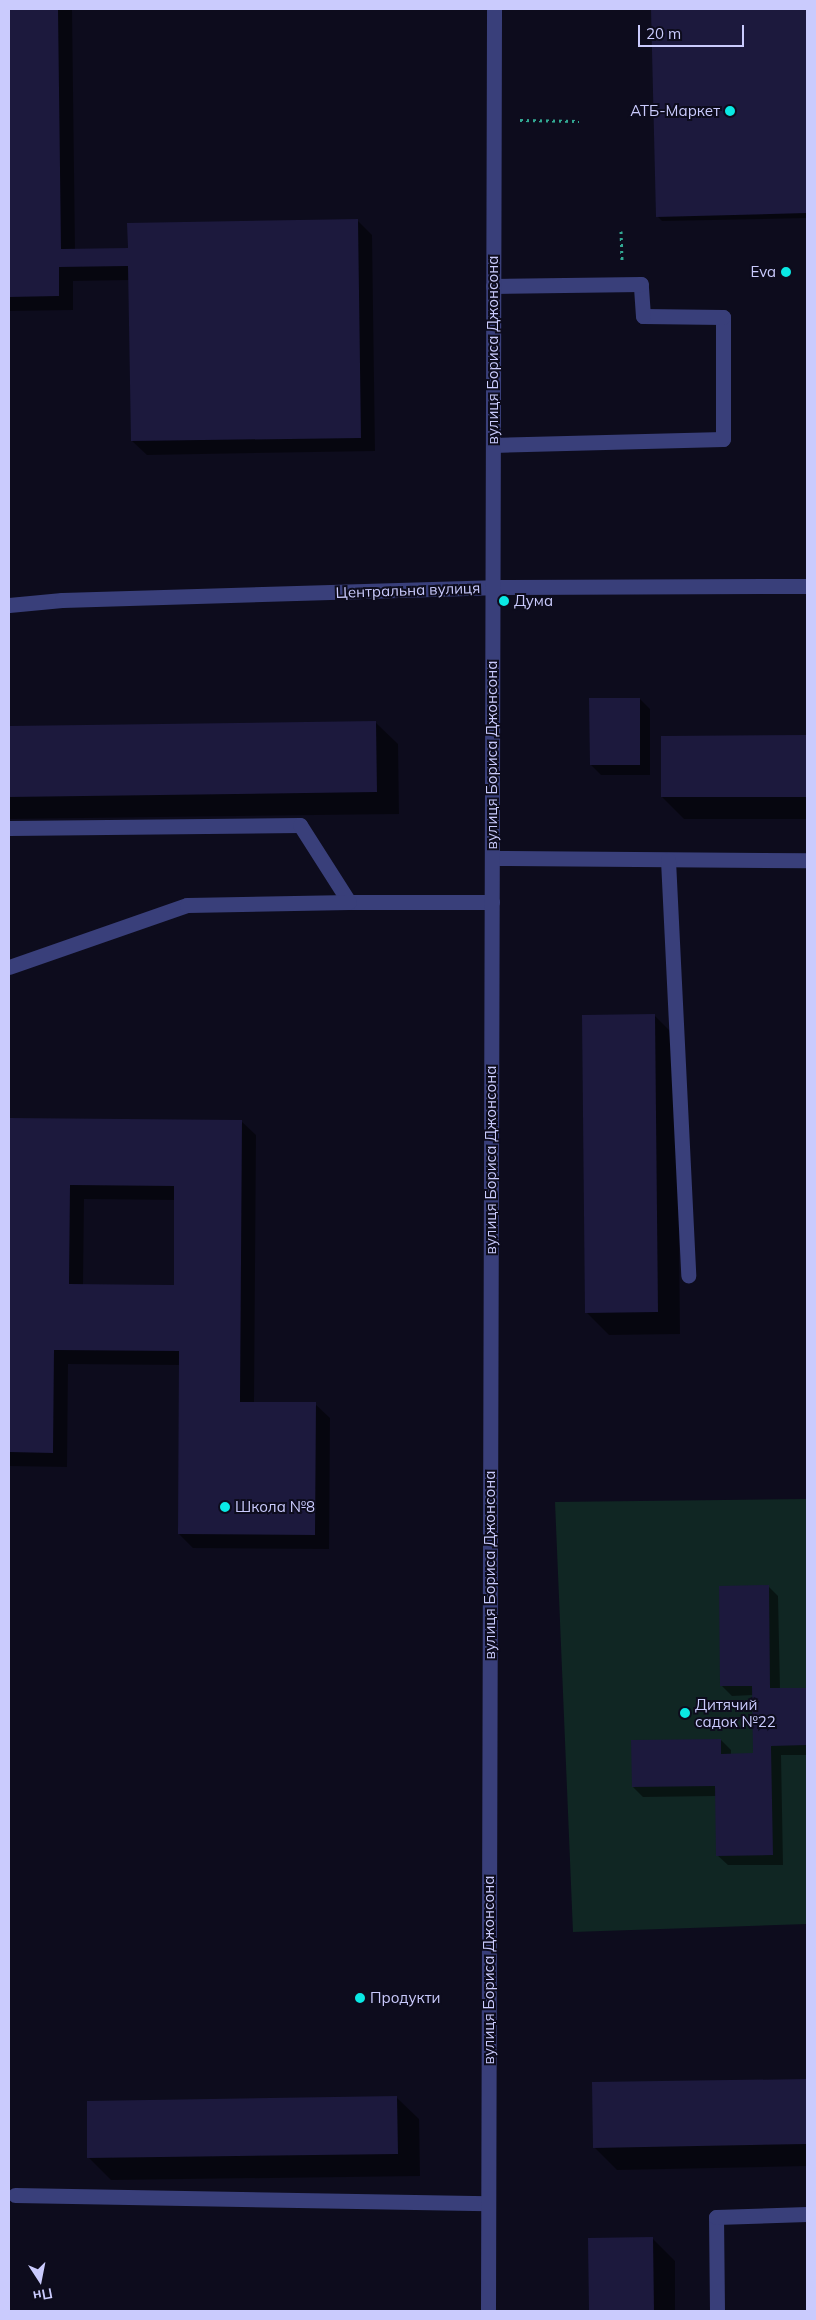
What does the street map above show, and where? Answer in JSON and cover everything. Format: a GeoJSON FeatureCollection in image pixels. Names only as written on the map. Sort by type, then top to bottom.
{"type":"FeatureCollection","features":[{"type":"Feature","properties":{"kind":"street","name":"вулиця Бориса Джонсона"},"geometry":{"type":"LineString","coordinates":[[488,2311],[494,9]]}},
{"type":"Feature","properties":{"kind":"street"},"geometry":{"type":"LineString","coordinates":[[493,286],[641,284],[643,316],[723,317],[723,439],[493,445]]}},
{"type":"Feature","properties":{"kind":"street","name":"Центральна вулиця"},"geometry":{"type":"LineString","coordinates":[[9,605],[62,600],[492,588],[807,586]]}},
{"type":"Feature","properties":{"kind":"street"},"geometry":{"type":"LineString","coordinates":[[9,828],[300,825],[349,902]]}},
{"type":"Feature","properties":{"kind":"street"},"geometry":{"type":"LineString","coordinates":[[492,858],[807,860]]}},
{"type":"Feature","properties":{"kind":"street"},"geometry":{"type":"LineString","coordinates":[[668,860],[688,1276]]}},
{"type":"Feature","properties":{"kind":"street"},"geometry":{"type":"LineString","coordinates":[[9,967],[187,904],[492,902]]}},
{"type":"Feature","properties":{"kind":"street"},"geometry":{"type":"LineString","coordinates":[[15,2195],[488,2203]]}},
{"type":"Feature","properties":{"kind":"street"},"geometry":{"type":"LineString","coordinates":[[717,2311],[716,2217],[807,2214]]}},
{"type":"Feature","properties":{"kind":"path"},"geometry":{"type":"LineString","coordinates":[[494,120],[579,121]]}},
{"type":"Feature","properties":{"kind":"path"},"geometry":{"type":"LineString","coordinates":[[622,232],[622,263]]}},
{"type":"Feature","properties":{"kind":"green space","name":"Дитячий садок №22"},"geometry":{"type":"Polygon","coordinates":[[[807,1499],[807,1924],[573,1932],[555,1502],[807,1499]]]}},
{"type":"Feature","properties":{"kind":"building"},"geometry":{"type":"Polygon","coordinates":[[[9,9],[58,9],[61,249],[128,248],[127,223],[358,219],[361,438],[131,441],[128,266],[59,267],[59,296],[9,297],[9,9]]]}},
{"type":"Feature","properties":{"kind":"building","name":"АТБ-Маркет"},"geometry":{"type":"Polygon","coordinates":[[[651,9],[807,9],[807,213],[656,217],[651,9]]]}},
{"type":"Feature","properties":{"kind":"building"},"geometry":{"type":"Polygon","coordinates":[[[589,698],[640,698],[640,765],[590,765],[589,698]]]}},
{"type":"Feature","properties":{"kind":"building"},"geometry":{"type":"Polygon","coordinates":[[[376,721],[377,792],[9,797],[9,726],[376,721]]]}},
{"type":"Feature","properties":{"kind":"building"},"geometry":{"type":"Polygon","coordinates":[[[807,735],[807,797],[661,797],[661,736],[807,735]]]}},
{"type":"Feature","properties":{"kind":"building"},"geometry":{"type":"Polygon","coordinates":[[[655,1014],[658,1312],[585,1313],[582,1015],[655,1014]]]}},
{"type":"Feature","properties":{"kind":"building"},"geometry":{"type":"Polygon","coordinates":[[[9,1118],[242,1120],[240,1402],[316,1402],[315,1535],[178,1534],[179,1351],[54,1350],[53,1453],[9,1452],[9,1118]],[[70,1185],[69,1284],[174,1285],[174,1186],[70,1185]]]}},
{"type":"Feature","properties":{"kind":"building"},"geometry":{"type":"Polygon","coordinates":[[[769,1585],[770,1688],[807,1688],[807,1745],[771,1746],[773,1855],[716,1856],[715,1786],[632,1787],[631,1740],[721,1739],[721,1754],[753,1753],[752,1686],[720,1686],[719,1586],[769,1585]]]}},
{"type":"Feature","properties":{"kind":"building"},"geometry":{"type":"Polygon","coordinates":[[[807,2079],[807,2144],[593,2148],[592,2082],[807,2079]]]}},
{"type":"Feature","properties":{"kind":"building"},"geometry":{"type":"Polygon","coordinates":[[[397,2096],[398,2154],[87,2158],[87,2101],[397,2096]]]}},
{"type":"Feature","properties":{"kind":"building"},"geometry":{"type":"Polygon","coordinates":[[[653,2237],[654,2311],[589,2311],[588,2238],[653,2237]]]}},
{"type":"Feature","properties":{"kind":"place","name":"АТБ-Маркет"},"geometry":{"type":"Point","coordinates":[730,111]}},
{"type":"Feature","properties":{"kind":"place","name":"Eva"},"geometry":{"type":"Point","coordinates":[786,272]}},
{"type":"Feature","properties":{"kind":"place","name":"Дума"},"geometry":{"type":"Point","coordinates":[504,601]}},
{"type":"Feature","properties":{"kind":"place","name":"Школа №8"},"geometry":{"type":"Point","coordinates":[225,1507]}},
{"type":"Feature","properties":{"kind":"place","name":"Дитячий садок №22"},"geometry":{"type":"Point","coordinates":[685,1713]}},
{"type":"Feature","properties":{"kind":"place","name":"Продукти"},"geometry":{"type":"Point","coordinates":[360,1998]}}]}
